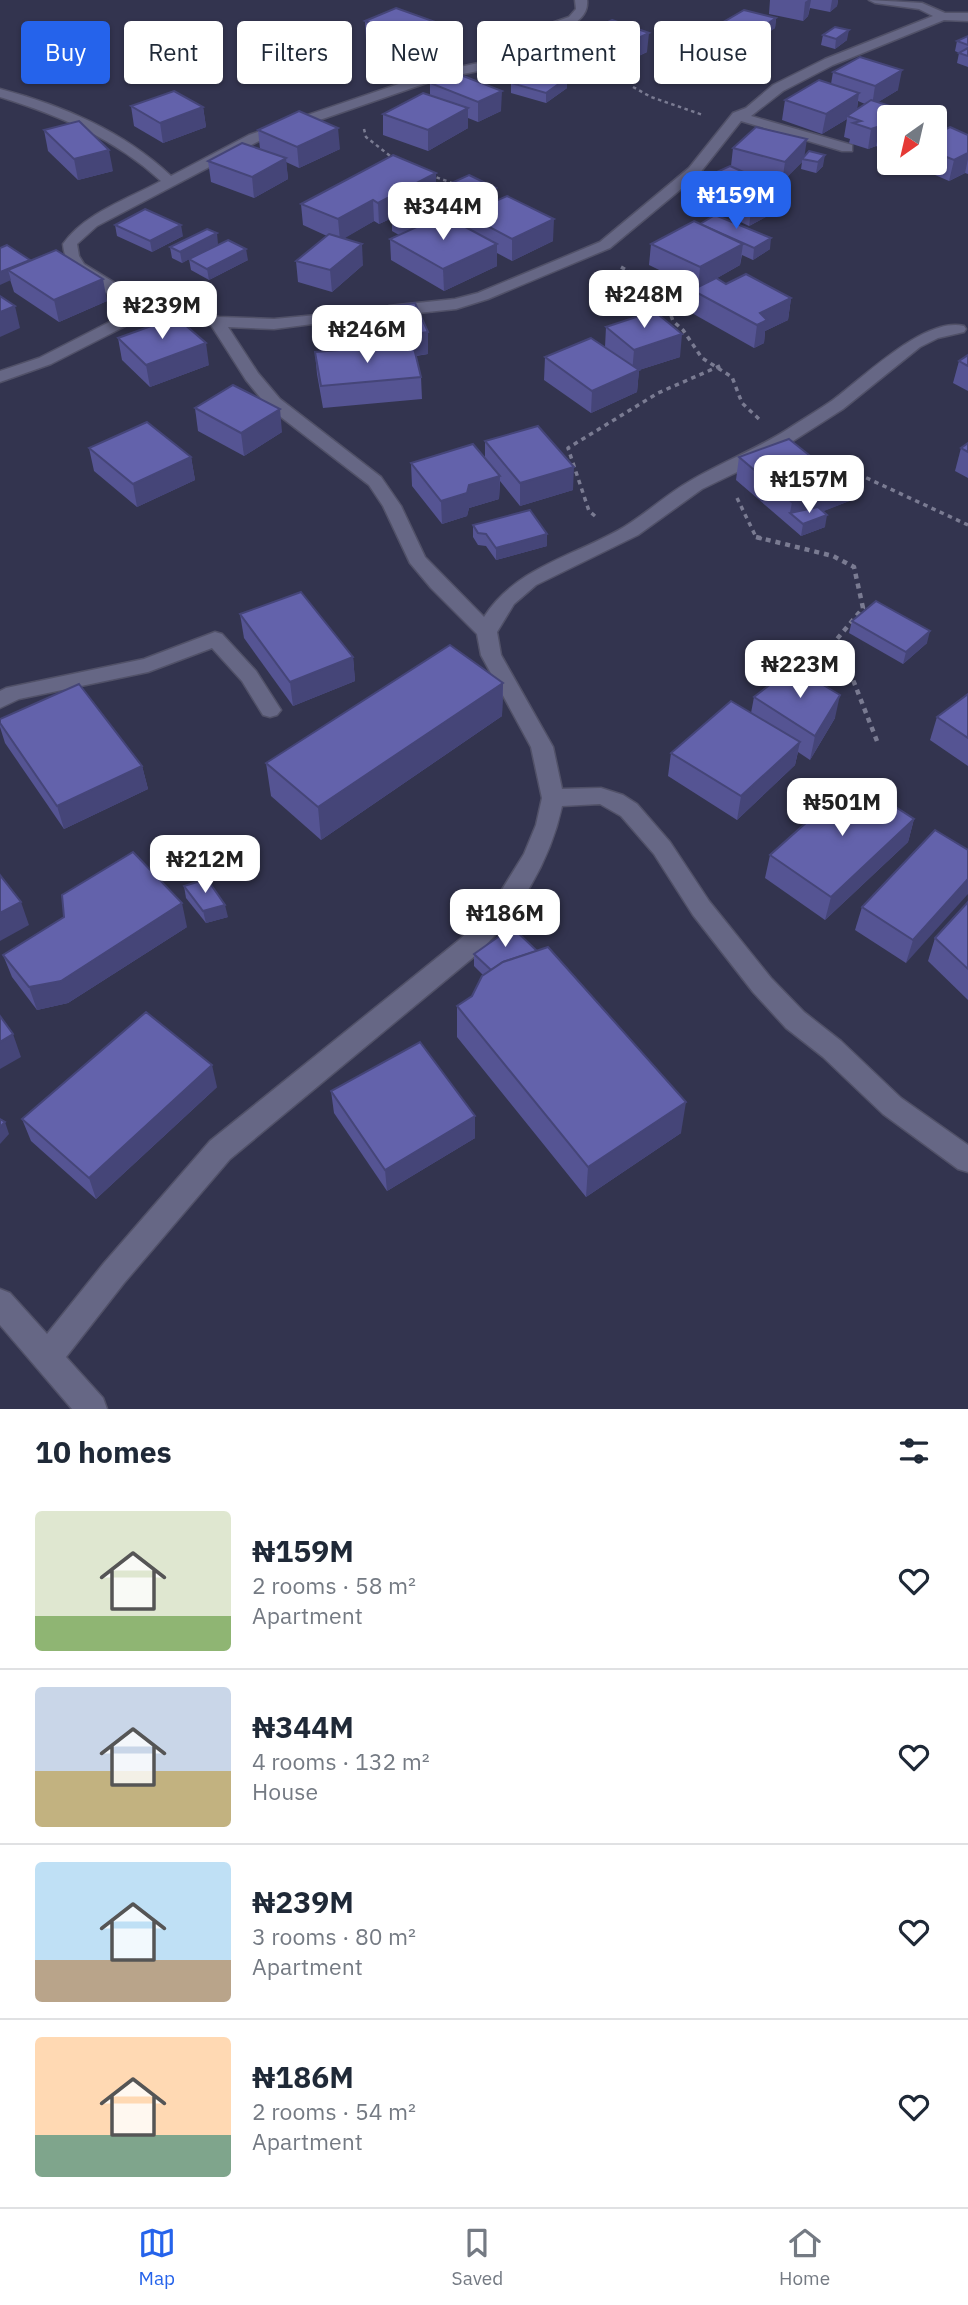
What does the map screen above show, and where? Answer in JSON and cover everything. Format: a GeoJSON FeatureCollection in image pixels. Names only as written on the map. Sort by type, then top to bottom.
{"type":"FeatureCollection","features":[{"type":"Feature","properties":{"kind":"street"},"geometry":{"type":"LineString","coordinates":[[570,21],[582,10],[581,0]]}},
{"type":"Feature","properties":{"kind":"street"},"geometry":{"type":"LineString","coordinates":[[875,0],[922,6],[943,16],[968,17]]}},
{"type":"Feature","properties":{"kind":"street"},"geometry":{"type":"LineString","coordinates":[[477,67],[462,69],[316,115],[254,138],[92,223],[70,244],[71,256],[78,267],[147,309],[217,322],[274,324],[310,317],[456,304],[483,296],[605,245],[624,232],[694,171],[710,155],[734,120],[751,111],[791,79],[943,16]]}},
{"type":"Feature","properties":{"kind":"street"},"geometry":{"type":"LineString","coordinates":[[0,93],[95,125],[127,145],[170,182]]}},
{"type":"Feature","properties":{"kind":"street"},"geometry":{"type":"LineString","coordinates":[[734,120],[847,148]]}},
{"type":"Feature","properties":{"kind":"street"},"geometry":{"type":"LineString","coordinates":[[0,377],[45,361],[147,309]]}},
{"type":"Feature","properties":{"kind":"street"},"geometry":{"type":"LineString","coordinates":[[217,322],[252,376],[274,403],[375,481],[391,506],[417,559],[438,584],[487,632]]}},
{"type":"Feature","properties":{"kind":"street"},"geometry":{"type":"LineString","coordinates":[[48,1356],[114,1273],[220,1150],[446,965],[495,921],[535,857],[547,825],[553,798],[542,747],[491,655],[487,632],[492,618],[507,599],[529,582],[618,538],[696,485],[762,453],[837,405],[914,344],[933,335],[958,329]]}},
{"type":"Feature","properties":{"kind":"street"},"geometry":{"type":"LineString","coordinates":[[0,701],[13,693],[148,665],[215,639],[249,676],[270,710]]}},
{"type":"Feature","properties":{"kind":"street"},"geometry":{"type":"LineString","coordinates":[[553,798],[601,796],[629,810],[662,848],[701,908],[762,985],[795,1020],[832,1049],[892,1106],[968,1160]]}},
{"type":"Feature","properties":{"kind":"street"},"geometry":{"type":"LineString","coordinates":[[0,1303],[92,1409]]}},
{"type":"Feature","properties":{"kind":"path"},"geometry":{"type":"LineString","coordinates":[[628,84],[651,97],[734,120]]}},
{"type":"Feature","properties":{"kind":"path"},"geometry":{"type":"LineString","coordinates":[[363,125],[366,137],[403,163]]}},
{"type":"Feature","properties":{"kind":"path"},"geometry":{"type":"LineString","coordinates":[[422,172],[459,185]]}},
{"type":"Feature","properties":{"kind":"path"},"geometry":{"type":"LineString","coordinates":[[585,252],[639,277],[666,302],[673,321],[683,330],[702,358],[732,377],[742,403],[766,426],[762,453]]}},
{"type":"Feature","properties":{"kind":"path"},"geometry":{"type":"LineString","coordinates":[[618,538],[589,511],[568,448],[658,393],[720,367]]}},
{"type":"Feature","properties":{"kind":"path"},"geometry":{"type":"LineString","coordinates":[[732,468],[729,489],[741,502],[756,537],[833,556],[854,567],[863,608],[837,639],[877,741]]}},
{"type":"Feature","properties":{"kind":"path"},"geometry":{"type":"LineString","coordinates":[[849,470],[968,525]]}},
{"type":"Feature","properties":{"kind":"building"},"geometry":{"type":"Polygon","coordinates":[[[396,8],[433,21],[366,21],[396,8]]]}},
{"type":"Feature","properties":{"kind":"building"},"geometry":{"type":"Polygon","coordinates":[[[744,10],[776,18],[771,21],[725,21],[744,10]]]}},
{"type":"Feature","properties":{"kind":"building"},"geometry":{"type":"Polygon","coordinates":[[[835,27],[849,30],[836,39],[823,35],[835,27]]]}},
{"type":"Feature","properties":{"kind":"building"},"geometry":{"type":"Polygon","coordinates":[[[640,30],[649,33],[640,37],[640,30]]]}},
{"type":"Feature","properties":{"kind":"building"},"geometry":{"type":"Polygon","coordinates":[[[968,36],[968,45],[957,41],[968,36]]]}},
{"type":"Feature","properties":{"kind":"building"},"geometry":{"type":"Polygon","coordinates":[[[968,48],[968,56],[959,53],[968,48]]]}},
{"type":"Feature","properties":{"kind":"building"},"geometry":{"type":"Polygon","coordinates":[[[860,57],[902,70],[875,86],[833,72],[860,57]]]}},
{"type":"Feature","properties":{"kind":"building"},"geometry":{"type":"Polygon","coordinates":[[[463,76],[477,81],[477,84],[502,91],[478,102],[433,84],[463,84],[463,76]]]}},
{"type":"Feature","properties":{"kind":"building"},"geometry":{"type":"Polygon","coordinates":[[[819,80],[859,93],[826,114],[785,100],[819,80]]]}},
{"type":"Feature","properties":{"kind":"building"},"geometry":{"type":"Polygon","coordinates":[[[514,84],[559,84],[546,93],[514,84]]]}},
{"type":"Feature","properties":{"kind":"building"},"geometry":{"type":"Polygon","coordinates":[[[174,91],[203,107],[160,123],[131,106],[174,91]]]}},
{"type":"Feature","properties":{"kind":"building"},"geometry":{"type":"Polygon","coordinates":[[[423,93],[468,108],[428,130],[383,114],[423,93]]]}},
{"type":"Feature","properties":{"kind":"building"},"geometry":{"type":"Polygon","coordinates":[[[871,100],[887,105],[877,105],[877,127],[871,129],[853,123],[861,121],[847,116],[871,100]]]}},
{"type":"Feature","properties":{"kind":"building"},"geometry":{"type":"Polygon","coordinates":[[[299,111],[338,128],[297,147],[258,130],[299,111]]]}},
{"type":"Feature","properties":{"kind":"building"},"geometry":{"type":"Polygon","coordinates":[[[79,121],[109,150],[74,159],[44,130],[79,121]]]}},
{"type":"Feature","properties":{"kind":"building"},"geometry":{"type":"Polygon","coordinates":[[[756,127],[807,139],[785,162],[733,148],[756,127]]]}},
{"type":"Feature","properties":{"kind":"building"},"geometry":{"type":"Polygon","coordinates":[[[950,127],[968,135],[968,153],[954,160],[947,157],[947,128],[950,127]]]}},
{"type":"Feature","properties":{"kind":"building"},"geometry":{"type":"Polygon","coordinates":[[[242,143],[286,158],[252,177],[208,161],[242,143]]]}},
{"type":"Feature","properties":{"kind":"building"},"geometry":{"type":"Polygon","coordinates":[[[809,151],[825,155],[818,162],[802,159],[809,151]]]}},
{"type":"Feature","properties":{"kind":"building"},"geometry":{"type":"Polygon","coordinates":[[[393,155],[436,173],[378,203],[373,200],[338,219],[301,204],[393,155]]]}},
{"type":"Feature","properties":{"kind":"building"},"geometry":{"type":"Polygon","coordinates":[[[730,166],[782,189],[752,204],[699,180],[730,166]]]}},
{"type":"Feature","properties":{"kind":"building"},"geometry":{"type":"Polygon","coordinates":[[[469,175],[496,188],[418,224],[391,210],[469,175]]]}},
{"type":"Feature","properties":{"kind":"building"},"geometry":{"type":"Polygon","coordinates":[[[507,196],[554,219],[512,239],[465,214],[507,196]]]}},
{"type":"Feature","properties":{"kind":"building"},"geometry":{"type":"Polygon","coordinates":[[[145,209],[181,225],[150,241],[115,225],[145,209]]]}},
{"type":"Feature","properties":{"kind":"building"},"geometry":{"type":"Polygon","coordinates":[[[443,215],[497,244],[443,269],[390,239],[443,215]]]}},
{"type":"Feature","properties":{"kind":"building"},"geometry":{"type":"Polygon","coordinates":[[[715,215],[771,238],[754,248],[700,224],[715,215]]]}},
{"type":"Feature","properties":{"kind":"building"},"geometry":{"type":"Polygon","coordinates":[[[694,221],[743,244],[700,267],[651,244],[694,221]]]}},
{"type":"Feature","properties":{"kind":"building"},"geometry":{"type":"Polygon","coordinates":[[[207,229],[217,233],[180,252],[170,247],[207,229]]]}},
{"type":"Feature","properties":{"kind":"building"},"geometry":{"type":"Polygon","coordinates":[[[329,234],[362,244],[330,270],[296,261],[329,234]]]}},
{"type":"Feature","properties":{"kind":"building"},"geometry":{"type":"Polygon","coordinates":[[[228,240],[246,249],[207,269],[189,259],[228,240]]]}},
{"type":"Feature","properties":{"kind":"building"},"geometry":{"type":"Polygon","coordinates":[[[7,245],[30,260],[0,272],[0,248],[7,245]]]}},
{"type":"Feature","properties":{"kind":"building"},"geometry":{"type":"Polygon","coordinates":[[[56,250],[103,279],[54,300],[8,270],[56,250]]]}},
{"type":"Feature","properties":{"kind":"building"},"geometry":{"type":"Polygon","coordinates":[[[746,274],[791,298],[760,313],[767,320],[757,325],[692,290],[716,278],[726,284],[746,274]]]}},
{"type":"Feature","properties":{"kind":"building"},"geometry":{"type":"Polygon","coordinates":[[[0,296],[15,306],[0,312],[0,296]]]}},
{"type":"Feature","properties":{"kind":"building"},"geometry":{"type":"Polygon","coordinates":[[[415,303],[428,332],[325,346],[315,317],[415,303]]]}},
{"type":"Feature","properties":{"kind":"building"},"geometry":{"type":"Polygon","coordinates":[[[654,311],[682,334],[634,350],[606,327],[654,311]]]}},
{"type":"Feature","properties":{"kind":"building"},"geometry":{"type":"Polygon","coordinates":[[[176,317],[206,343],[146,365],[118,338],[176,317]]]}},
{"type":"Feature","properties":{"kind":"building"},"geometry":{"type":"Polygon","coordinates":[[[591,338],[639,370],[592,391],[545,357],[591,338]]]}},
{"type":"Feature","properties":{"kind":"building"},"geometry":{"type":"Polygon","coordinates":[[[413,344],[421,377],[321,386],[315,352],[413,344]]]}},
{"type":"Feature","properties":{"kind":"building"},"geometry":{"type":"Polygon","coordinates":[[[968,355],[968,366],[959,361],[968,355]]]}},
{"type":"Feature","properties":{"kind":"building"},"geometry":{"type":"Polygon","coordinates":[[[233,385],[280,409],[241,433],[195,408],[233,385]]]}},
{"type":"Feature","properties":{"kind":"building"},"geometry":{"type":"Polygon","coordinates":[[[147,422],[191,457],[133,484],[89,448],[147,422]]]}},
{"type":"Feature","properties":{"kind":"building"},"geometry":{"type":"Polygon","coordinates":[[[538,426],[574,467],[520,483],[485,441],[538,426]]]}},
{"type":"Feature","properties":{"kind":"building"},"geometry":{"type":"Polygon","coordinates":[[[789,439],[814,459],[840,457],[862,475],[792,502],[739,457],[789,439]]]}},
{"type":"Feature","properties":{"kind":"building"},"geometry":{"type":"Polygon","coordinates":[[[968,443],[968,452],[961,448],[968,443]]]}},
{"type":"Feature","properties":{"kind":"building"},"geometry":{"type":"Polygon","coordinates":[[[473,444],[500,476],[469,485],[467,493],[441,501],[411,463],[473,444]]]}},
{"type":"Feature","properties":{"kind":"building"},"geometry":{"type":"Polygon","coordinates":[[[818,507],[827,515],[803,524],[790,513],[818,507]]]}},
{"type":"Feature","properties":{"kind":"building"},"geometry":{"type":"Polygon","coordinates":[[[530,510],[547,534],[496,548],[486,534],[478,533],[473,525],[530,510]]]}},
{"type":"Feature","properties":{"kind":"building"},"geometry":{"type":"Polygon","coordinates":[[[301,592],[353,657],[290,682],[240,614],[301,592]]]}},
{"type":"Feature","properties":{"kind":"building"},"geometry":{"type":"Polygon","coordinates":[[[876,601],[930,631],[906,652],[852,621],[876,601]]]}},
{"type":"Feature","properties":{"kind":"building"},"geometry":{"type":"Polygon","coordinates":[[[450,645],[503,683],[318,807],[266,763],[450,645]]]}},
{"type":"Feature","properties":{"kind":"building"},"geometry":{"type":"Polygon","coordinates":[[[793,667],[840,695],[815,736],[754,697],[793,667]]]}},
{"type":"Feature","properties":{"kind":"building"},"geometry":{"type":"Polygon","coordinates":[[[79,684],[142,766],[57,806],[0,723],[0,719],[79,684]]]}},
{"type":"Feature","properties":{"kind":"building"},"geometry":{"type":"Polygon","coordinates":[[[968,694],[968,738],[937,717],[968,694]]]}},
{"type":"Feature","properties":{"kind":"building"},"geometry":{"type":"Polygon","coordinates":[[[731,701],[800,742],[741,796],[671,753],[731,701]]]}},
{"type":"Feature","properties":{"kind":"building"},"geometry":{"type":"Polygon","coordinates":[[[854,780],[914,819],[831,897],[770,855],[854,780]]]}},
{"type":"Feature","properties":{"kind":"building"},"geometry":{"type":"Polygon","coordinates":[[[935,830],[968,850],[968,879],[913,940],[862,907],[935,830]]]}},
{"type":"Feature","properties":{"kind":"building"},"geometry":{"type":"Polygon","coordinates":[[[133,852],[182,903],[61,981],[29,987],[3,955],[64,917],[62,895],[133,852]]]}},
{"type":"Feature","properties":{"kind":"building"},"geometry":{"type":"Polygon","coordinates":[[[0,875],[21,902],[0,913],[0,875]]]}},
{"type":"Feature","properties":{"kind":"building"},"geometry":{"type":"Polygon","coordinates":[[[207,879],[225,905],[203,911],[184,886],[207,879]]]}},
{"type":"Feature","properties":{"kind":"building"},"geometry":{"type":"Polygon","coordinates":[[[968,902],[968,969],[935,938],[968,902]]]}},
{"type":"Feature","properties":{"kind":"building"},"geometry":{"type":"Polygon","coordinates":[[[512,927],[537,951],[503,962],[491,970],[474,954],[512,927]]]}},
{"type":"Feature","properties":{"kind":"building"},"geometry":{"type":"Polygon","coordinates":[[[548,947],[686,1102],[588,1167],[457,1006],[472,996],[482,976],[503,962],[548,947]]]}},
{"type":"Feature","properties":{"kind":"building"},"geometry":{"type":"Polygon","coordinates":[[[146,1012],[212,1065],[89,1178],[22,1119],[146,1012]]]}},
{"type":"Feature","properties":{"kind":"building"},"geometry":{"type":"Polygon","coordinates":[[[0,1016],[13,1034],[0,1042],[0,1016]]]}},
{"type":"Feature","properties":{"kind":"building"},"geometry":{"type":"Polygon","coordinates":[[[420,1042],[475,1116],[385,1170],[331,1091],[420,1042]]]}}]}
